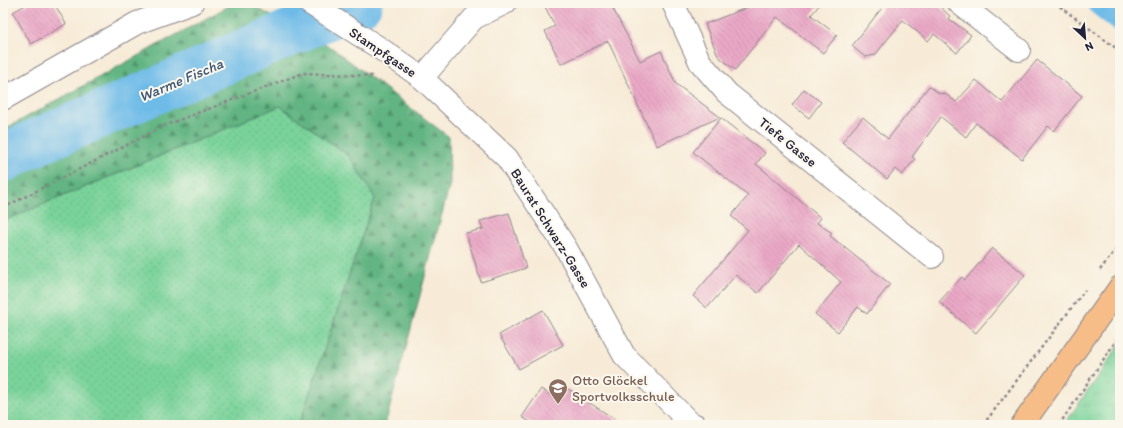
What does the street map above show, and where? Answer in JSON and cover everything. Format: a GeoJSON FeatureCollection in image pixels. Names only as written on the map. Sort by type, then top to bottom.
{"type":"FeatureCollection","features":[{"type":"Feature","properties":{"kind":"main road"},"geometry":{"type":"LineString","coordinates":[[1022,425],[1120,286]]}},
{"type":"Feature","properties":{"kind":"street"},"geometry":{"type":"LineString","coordinates":[[3,99],[136,24],[192,3]]}},
{"type":"Feature","properties":{"kind":"street","name":"Stampfgasse"},"geometry":{"type":"LineString","coordinates":[[309,3],[378,47],[422,78],[474,18],[505,3]]}},
{"type":"Feature","properties":{"kind":"street","name":"Tiefe Gasse"},"geometry":{"type":"LineString","coordinates":[[674,3],[700,62],[727,93],[932,257]]}},
{"type":"Feature","properties":{"kind":"street"},"geometry":{"type":"LineString","coordinates":[[959,3],[1019,50]]}},
{"type":"Feature","properties":{"kind":"street","name":"Baurat Schwarz-Gasse"},"geometry":{"type":"LineString","coordinates":[[422,78],[507,158],[566,248],[624,355],[690,423],[695,425]]}},
{"type":"Feature","properties":{"kind":"path"},"geometry":{"type":"LineString","coordinates":[[1055,3],[1120,51]]}},
{"type":"Feature","properties":{"kind":"path"},"geometry":{"type":"LineString","coordinates":[[3,208],[166,125],[303,73],[382,76]]}},
{"type":"Feature","properties":{"kind":"path"},"geometry":{"type":"LineString","coordinates":[[1096,275],[1120,244]]}},
{"type":"Feature","properties":{"kind":"path"},"geometry":{"type":"LineString","coordinates":[[983,425],[1087,288]]}},
{"type":"Feature","properties":{"kind":"path"},"geometry":{"type":"LineString","coordinates":[[1059,425],[1120,335]]}},
{"type":"Feature","properties":{"kind":"green space"},"geometry":{"type":"Polygon","coordinates":[[[234,3],[247,3],[331,47],[449,137],[450,184],[385,425],[299,425],[375,198],[349,156],[280,106],[3,221],[3,130],[234,3]]]}},
{"type":"Feature","properties":{"kind":"green space"},"geometry":{"type":"Polygon","coordinates":[[[280,106],[349,156],[375,198],[299,425],[3,425],[3,221],[280,106]]]}},
{"type":"Feature","properties":{"kind":"green space"},"geometry":{"type":"Polygon","coordinates":[[[1120,344],[1120,425],[1064,425],[1120,344]]]}},
{"type":"Feature","properties":{"kind":"building"},"geometry":{"type":"Polygon","coordinates":[[[29,3],[54,3],[66,24],[31,44],[13,12],[29,3]]]}},
{"type":"Feature","properties":{"kind":"building"},"geometry":{"type":"Polygon","coordinates":[[[543,3],[610,3],[640,61],[661,51],[676,84],[720,117],[657,146],[608,41],[561,64],[545,31],[555,26],[543,3]]]}},
{"type":"Feature","properties":{"kind":"building"},"geometry":{"type":"Polygon","coordinates":[[[759,3],[821,3],[811,15],[837,35],[823,53],[777,17],[735,70],[718,56],[705,24],[759,3]]]}},
{"type":"Feature","properties":{"kind":"building"},"geometry":{"type":"Polygon","coordinates":[[[884,3],[936,3],[950,16],[948,18],[971,35],[957,53],[934,34],[928,41],[903,20],[875,55],[865,57],[852,46],[885,4],[884,3]]]}},
{"type":"Feature","properties":{"kind":"building"},"geometry":{"type":"Polygon","coordinates":[[[1037,60],[1082,96],[1054,131],[1048,126],[1022,159],[976,123],[966,137],[941,117],[912,157],[915,159],[902,175],[895,169],[887,179],[842,142],[863,117],[888,139],[929,86],[940,94],[944,93],[956,102],[976,80],[1002,102],[1037,60]]]}},
{"type":"Feature","properties":{"kind":"building"},"geometry":{"type":"Polygon","coordinates":[[[804,89],[821,102],[809,118],[792,105],[804,89]]]}},
{"type":"Feature","properties":{"kind":"building"},"geometry":{"type":"Polygon","coordinates":[[[721,118],[765,153],[756,164],[821,218],[817,223],[832,233],[830,236],[890,284],[867,314],[858,307],[838,332],[815,314],[841,282],[799,244],[758,293],[736,275],[707,308],[693,296],[748,230],[731,216],[748,196],[693,152],[721,118]]]}},
{"type":"Feature","properties":{"kind":"building"},"geometry":{"type":"Polygon","coordinates":[[[509,213],[526,268],[481,282],[466,233],[483,229],[480,221],[509,213]]]}},
{"type":"Feature","properties":{"kind":"building"},"geometry":{"type":"Polygon","coordinates":[[[992,248],[1025,275],[976,333],[939,302],[962,277],[965,280],[992,248]]]}},
{"type":"Feature","properties":{"kind":"building"},"geometry":{"type":"Polygon","coordinates":[[[543,310],[563,345],[519,369],[499,335],[543,310]]]}},
{"type":"Feature","properties":{"kind":"building","name":"Otto Glöckel Sportvolksschule"},"geometry":{"type":"Polygon","coordinates":[[[541,389],[560,401],[568,389],[624,425],[535,425],[522,417],[541,389]]]}},
{"type":"Feature","properties":{"kind":"waterway","name":"Warme Fischa"},"geometry":{"type":"LineString","coordinates":[[3,159],[25,147],[359,3]]}},
{"type":"Feature","properties":{"kind":"waterway"},"geometry":{"type":"LineString","coordinates":[[1101,3],[1120,18]]}},
{"type":"Feature","properties":{"kind":"place","name":"Otto Glöckel Sportvolksschule"},"geometry":{"type":"Point","coordinates":[558,405]}}]}
